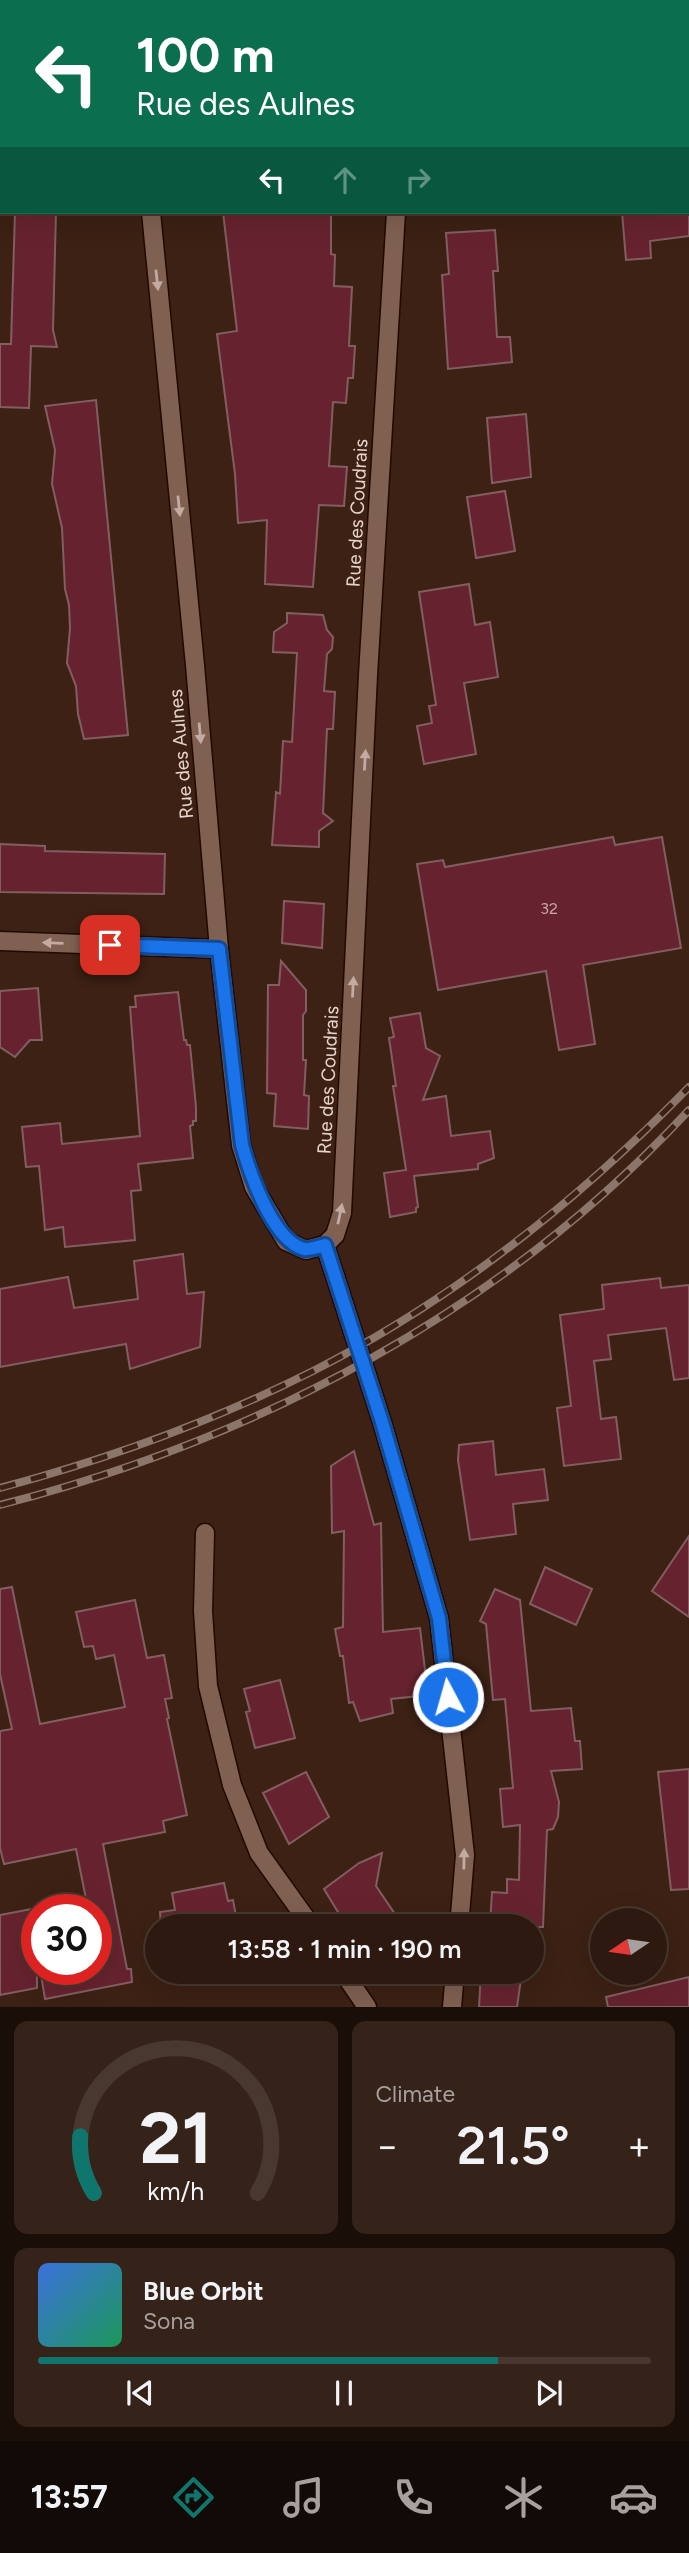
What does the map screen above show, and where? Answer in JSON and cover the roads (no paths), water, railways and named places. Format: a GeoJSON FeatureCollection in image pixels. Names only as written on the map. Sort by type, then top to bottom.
{"type":"FeatureCollection","features":[{"type":"Feature","properties":{"kind":"street","name":"Rue des Aulnes"},"geometry":{"type":"LineString","coordinates":[[151,214],[195,665],[219,949],[242,1145],[254,1187],[286,1241],[306,1250],[325,1245]]}},
{"type":"Feature","properties":{"kind":"street","name":"Rue des Coudrais"},"geometry":{"type":"LineString","coordinates":[[325,1245],[334,1236],[342,1213],[368,675],[396,214]]}},
{"type":"Feature","properties":{"kind":"street"},"geometry":{"type":"LineString","coordinates":[[0,941],[219,949]]}},
{"type":"Feature","properties":{"kind":"street"},"geometry":{"type":"LineString","coordinates":[[325,1245],[382,1422],[439,1618],[465,1855],[460,1914]]}},
{"type":"Feature","properties":{"kind":"street"},"geometry":{"type":"LineString","coordinates":[[205,1532],[203,1611],[208,1686],[232,1784],[259,1853],[303,1914]]}},
{"type":"Feature","properties":{"kind":"street"},"geometry":{"type":"LineString","coordinates":[[351,1984],[367,2007]]}},
{"type":"Feature","properties":{"kind":"street"},"geometry":{"type":"LineString","coordinates":[[452,2007],[454,1984]]}},
{"type":"Feature","properties":{"kind":"railway"},"geometry":{"type":"LineString","coordinates":[[0,1488],[81,1465],[199,1422],[276,1389],[365,1343],[465,1279],[513,1244],[604,1169],[689,1087]]}},
{"type":"Feature","properties":{"kind":"railway"},"geometry":{"type":"LineString","coordinates":[[0,1505],[97,1477],[192,1443],[284,1403],[373,1357],[459,1305],[540,1246],[617,1181],[689,1110]]}}]}
